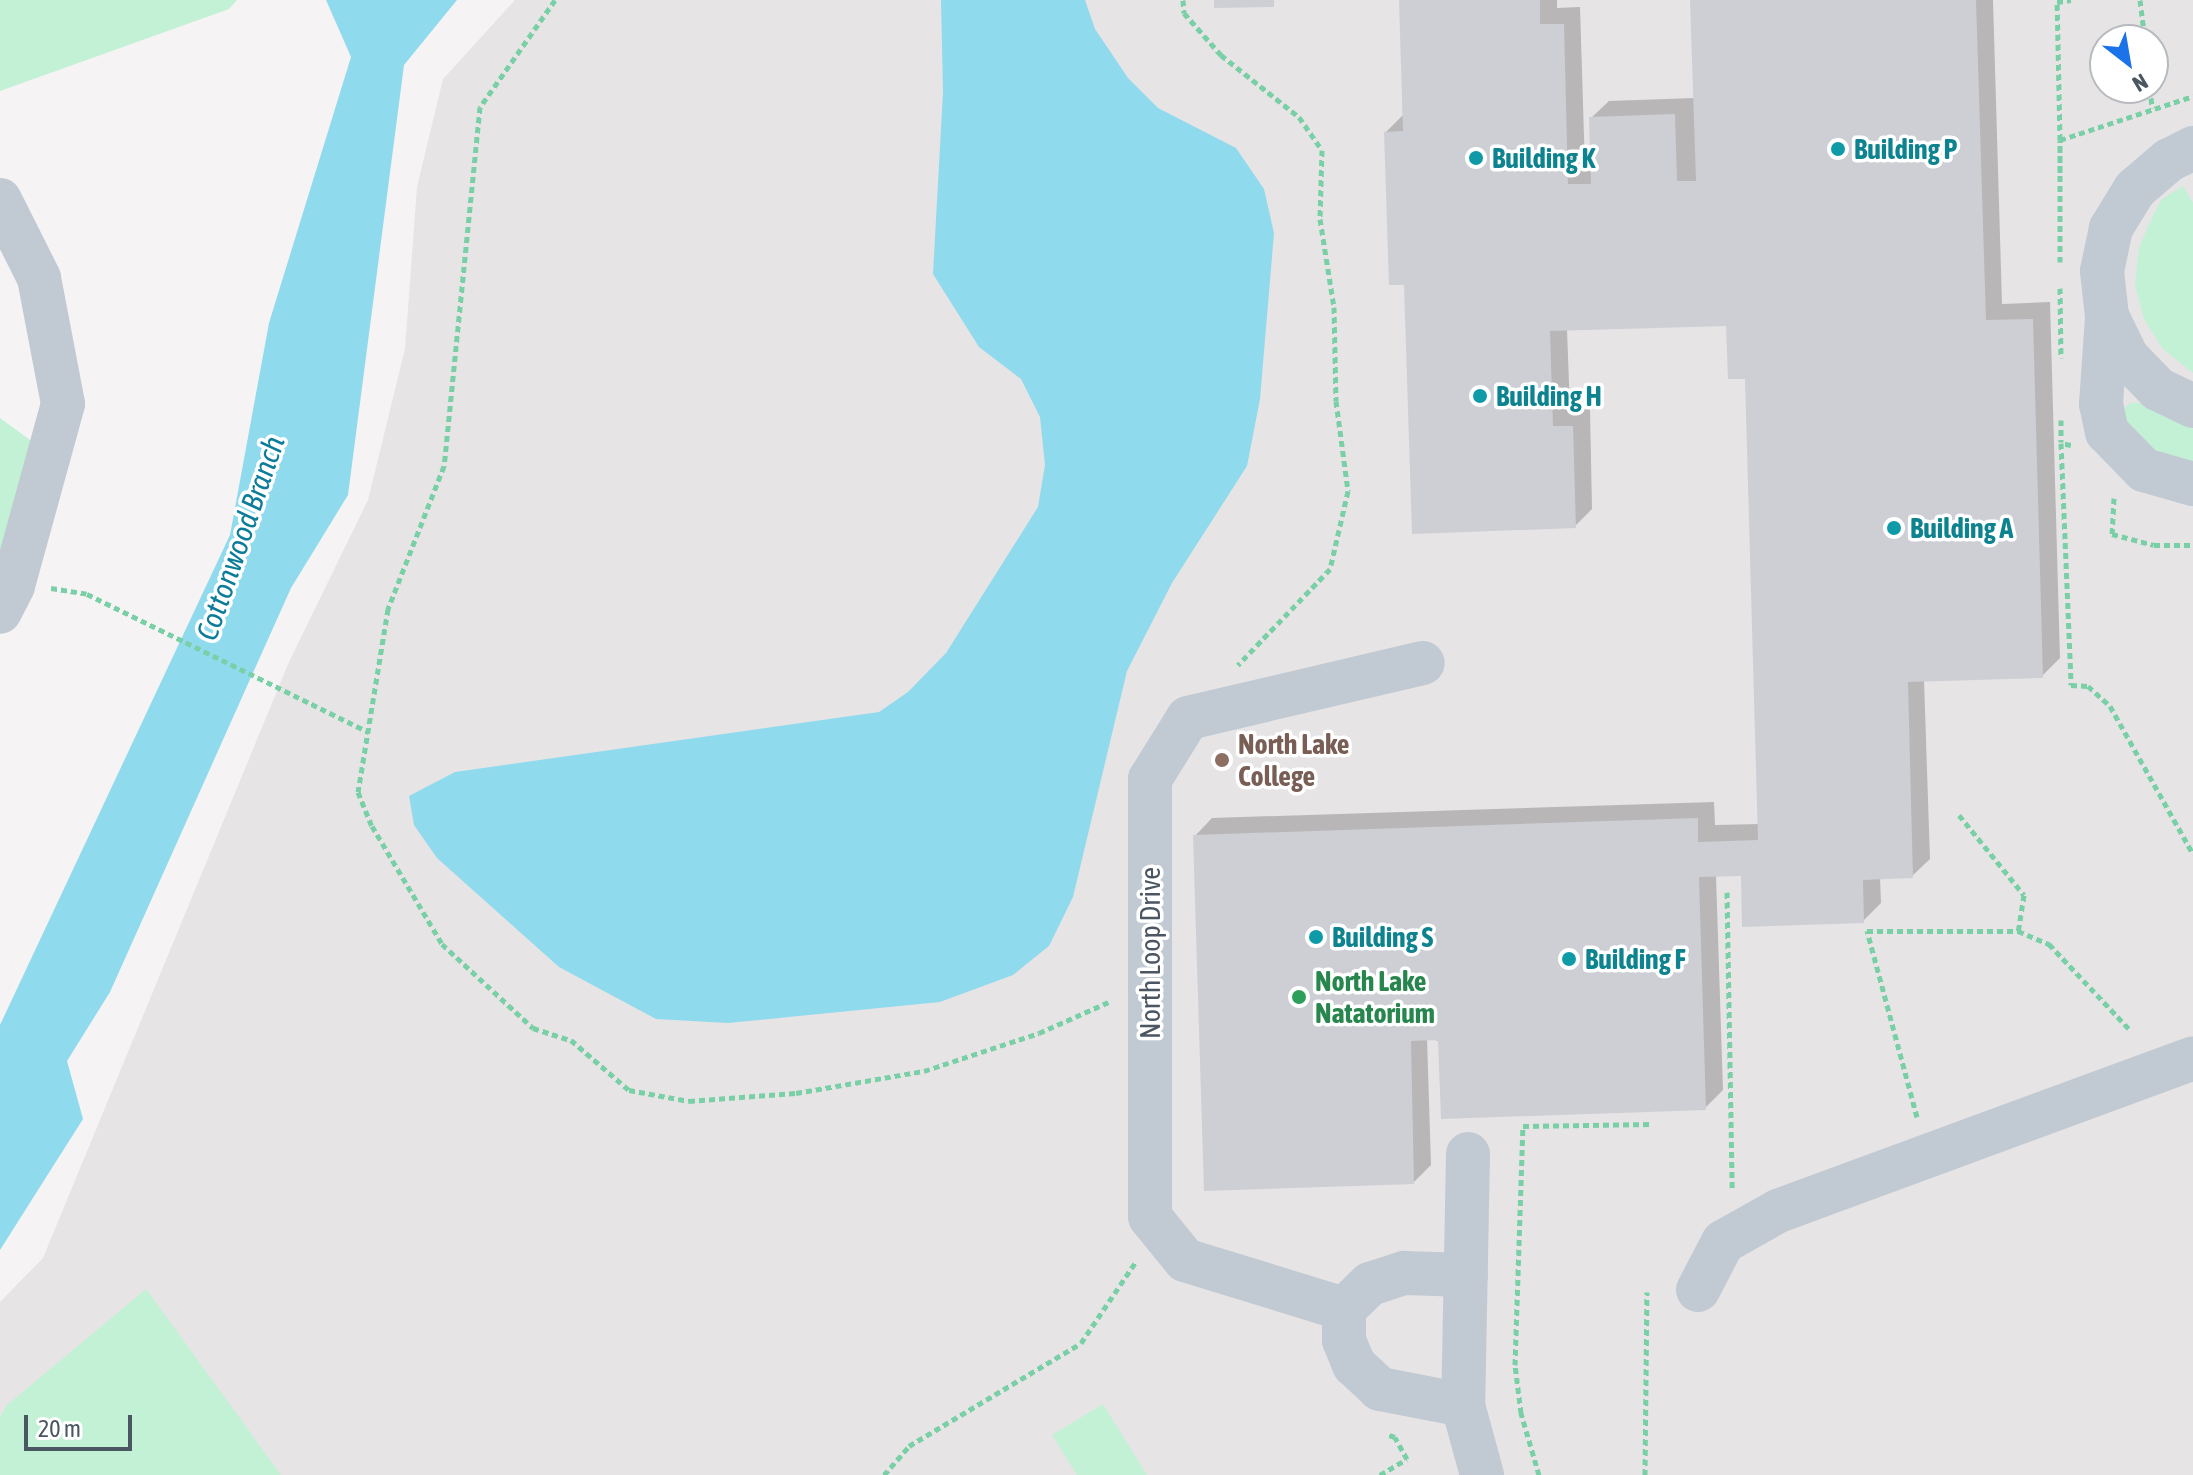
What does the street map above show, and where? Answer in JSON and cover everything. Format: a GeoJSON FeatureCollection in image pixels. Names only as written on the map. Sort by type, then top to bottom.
{"type":"FeatureCollection","features":[{"type":"Feature","properties":{"kind":"street"},"geometry":{"type":"LineString","coordinates":[[2193,148],[2149,174],[2111,228],[2102,271],[2107,316],[2101,404],[2107,432],[2144,470],[2193,484]]}},
{"type":"Feature","properties":{"kind":"street"},"geometry":{"type":"LineString","coordinates":[[0,200],[39,278],[63,404],[4,605]]}},
{"type":"Feature","properties":{"kind":"street"},"geometry":{"type":"LineString","coordinates":[[2107,316],[2127,357],[2158,389],[2193,406]]}},
{"type":"Feature","properties":{"kind":"street","name":"North Loop Drive"},"geometry":{"type":"LineString","coordinates":[[1344,1309],[1185,1260],[1150,1217],[1150,779],[1188,718],[1423,663]]}},
{"type":"Feature","properties":{"kind":"street"},"geometry":{"type":"LineString","coordinates":[[1698,1290],[1723,1242],[1778,1211],[2193,1058]]}},
{"type":"Feature","properties":{"kind":"street"},"geometry":{"type":"LineString","coordinates":[[1468,1154],[1463,1405],[1482,1475]]}},
{"type":"Feature","properties":{"kind":"street"},"geometry":{"type":"LineString","coordinates":[[1463,1405],[1380,1389],[1354,1365],[1344,1340],[1344,1309],[1370,1284],[1404,1273],[1466,1275]]}},
{"type":"Feature","properties":{"kind":"path"},"geometry":{"type":"LineString","coordinates":[[555,0],[480,107],[444,466],[388,609],[358,792],[372,826],[442,944],[533,1028],[571,1040],[629,1090],[705,1100],[796,1093],[924,1071],[1039,1033],[1150,984]]}},
{"type":"Feature","properties":{"kind":"path"},"geometry":{"type":"LineString","coordinates":[[1183,0],[1184,13],[1221,55],[1299,117],[1322,150],[1320,219],[1334,307],[1336,401],[1348,491],[1330,569],[1236,668]]}},
{"type":"Feature","properties":{"kind":"path"},"geometry":{"type":"LineString","coordinates":[[2060,140],[2057,2],[2071,0]]}},
{"type":"Feature","properties":{"kind":"path"},"geometry":{"type":"LineString","coordinates":[[2140,0],[2143,24]]}},
{"type":"Feature","properties":{"kind":"path"},"geometry":{"type":"LineString","coordinates":[[2152,104],[2152,108]]}},
{"type":"Feature","properties":{"kind":"path"},"geometry":{"type":"LineString","coordinates":[[2084,448],[2061,443],[2071,685],[2088,686],[2110,706],[2193,854]]}},
{"type":"Feature","properties":{"kind":"path"},"geometry":{"type":"LineString","coordinates":[[2115,491],[2112,534],[2154,545],[2193,545]]}},
{"type":"Feature","properties":{"kind":"path"},"geometry":{"type":"LineString","coordinates":[[4,605],[42,587],[87,594],[369,732]]}},
{"type":"Feature","properties":{"kind":"path"},"geometry":{"type":"LineString","coordinates":[[1959,815],[2024,895],[2018,931]]}},
{"type":"Feature","properties":{"kind":"path"},"geometry":{"type":"LineString","coordinates":[[1727,892],[1732,1194],[1745,1230]]}},
{"type":"Feature","properties":{"kind":"path"},"geometry":{"type":"LineString","coordinates":[[1917,1117],[1867,931],[2018,931],[2049,944],[2130,1030]]}},
{"type":"Feature","properties":{"kind":"path"},"geometry":{"type":"LineString","coordinates":[[1539,1475],[1521,1413],[1515,1365],[1523,1126],[1652,1124]]}},
{"type":"Feature","properties":{"kind":"path"},"geometry":{"type":"LineString","coordinates":[[884,1475],[909,1446],[1081,1343],[1159,1227]]}},
{"type":"Feature","properties":{"kind":"path"},"geometry":{"type":"LineString","coordinates":[[1645,1475],[1647,1292]]}},
{"type":"Feature","properties":{"kind":"shaded area","name":"North Lake College"},"geometry":{"type":"Polygon","coordinates":[[[515,0],[2193,0],[2193,1475],[0,1475],[0,1302],[43,1258],[289,662],[368,500],[405,349],[417,187],[443,79],[515,0]]]}},
{"type":"Feature","properties":{"kind":"green space"},"geometry":{"type":"Polygon","coordinates":[[[0,0],[237,0],[229,9],[0,91],[0,0]]]}},
{"type":"Feature","properties":{"kind":"green space"},"geometry":{"type":"Polygon","coordinates":[[[2183,186],[2193,203],[2193,373],[2163,349],[2144,319],[2135,284],[2139,248],[2153,215],[2162,199],[2183,186]]]}},
{"type":"Feature","properties":{"kind":"green space"},"geometry":{"type":"Polygon","coordinates":[[[2130,403],[2145,403],[2193,429],[2193,467],[2158,453],[2119,413],[2130,403]]]}},
{"type":"Feature","properties":{"kind":"green space"},"geometry":{"type":"Polygon","coordinates":[[[0,418],[49,454],[0,604],[0,418]]]}},
{"type":"Feature","properties":{"kind":"green space"},"geometry":{"type":"Polygon","coordinates":[[[146,1289],[281,1475],[0,1475],[0,1417],[6,1406],[146,1289]]]}},
{"type":"Feature","properties":{"kind":"green space"},"geometry":{"type":"Polygon","coordinates":[[[1103,1404],[1147,1475],[1077,1475],[1052,1435],[1103,1404]]]}},
{"type":"Feature","properties":{"kind":"water","name":"Cottonwood Branch"},"geometry":{"type":"Polygon","coordinates":[[[326,0],[457,0],[404,65],[348,495],[291,588],[110,992],[67,1061],[83,1119],[0,1250],[0,1025],[230,535],[269,323],[351,57],[326,0]]]}},
{"type":"Feature","properties":{"kind":"water"},"geometry":{"type":"Polygon","coordinates":[[[941,0],[1085,0],[1095,29],[1128,78],[1158,108],[1236,148],[1264,189],[1274,233],[1260,399],[1247,466],[1172,583],[1127,671],[1073,897],[1049,946],[1013,975],[940,1002],[728,1023],[656,1019],[559,967],[437,858],[414,825],[409,796],[455,772],[879,712],[908,692],[946,653],[1038,507],[1045,465],[1040,417],[1021,379],[979,347],[933,274],[943,92],[941,0]]]}},
{"type":"Feature","properties":{"kind":"building"},"geometry":{"type":"Polygon","coordinates":[[[1214,0],[1274,0],[1274,7],[1214,8],[1214,0]]]}},
{"type":"Feature","properties":{"kind":"building"},"geometry":{"type":"Polygon","coordinates":[[[1399,0],[1540,0],[1540,24],[1564,24],[1568,184],[1591,184],[1589,117],[1675,114],[1677,181],[1696,181],[1690,0],[1976,0],[1986,320],[2033,319],[2043,678],[1908,682],[1913,878],[1863,880],[1864,923],[1742,927],[1741,876],[1699,877],[1706,1110],[1441,1119],[1438,1040],[1411,1041],[1414,1184],[1204,1191],[1193,835],[1698,818],[1698,842],[1758,840],[1745,379],[1728,379],[1726,326],[1550,331],[1553,426],[1573,426],[1576,528],[1412,534],[1404,285],[1389,285],[1384,132],[1403,131],[1399,0]]]}},
{"type":"Feature","properties":{"kind":"place","name":"Building P"},"geometry":{"type":"Point","coordinates":[1838,149]}},
{"type":"Feature","properties":{"kind":"place","name":"Building K"},"geometry":{"type":"Point","coordinates":[1476,158]}},
{"type":"Feature","properties":{"kind":"place","name":"Building H"},"geometry":{"type":"Point","coordinates":[1480,396]}},
{"type":"Feature","properties":{"kind":"place","name":"Building A"},"geometry":{"type":"Point","coordinates":[1894,528]}},
{"type":"Feature","properties":{"kind":"place","name":"North Lake College"},"geometry":{"type":"Point","coordinates":[1222,760]}},
{"type":"Feature","properties":{"kind":"place","name":"Building S"},"geometry":{"type":"Point","coordinates":[1316,937]}},
{"type":"Feature","properties":{"kind":"place","name":"Building F"},"geometry":{"type":"Point","coordinates":[1569,959]}},
{"type":"Feature","properties":{"kind":"place","name":"North Lake Natatorium"},"geometry":{"type":"Point","coordinates":[1299,997]}}]}
